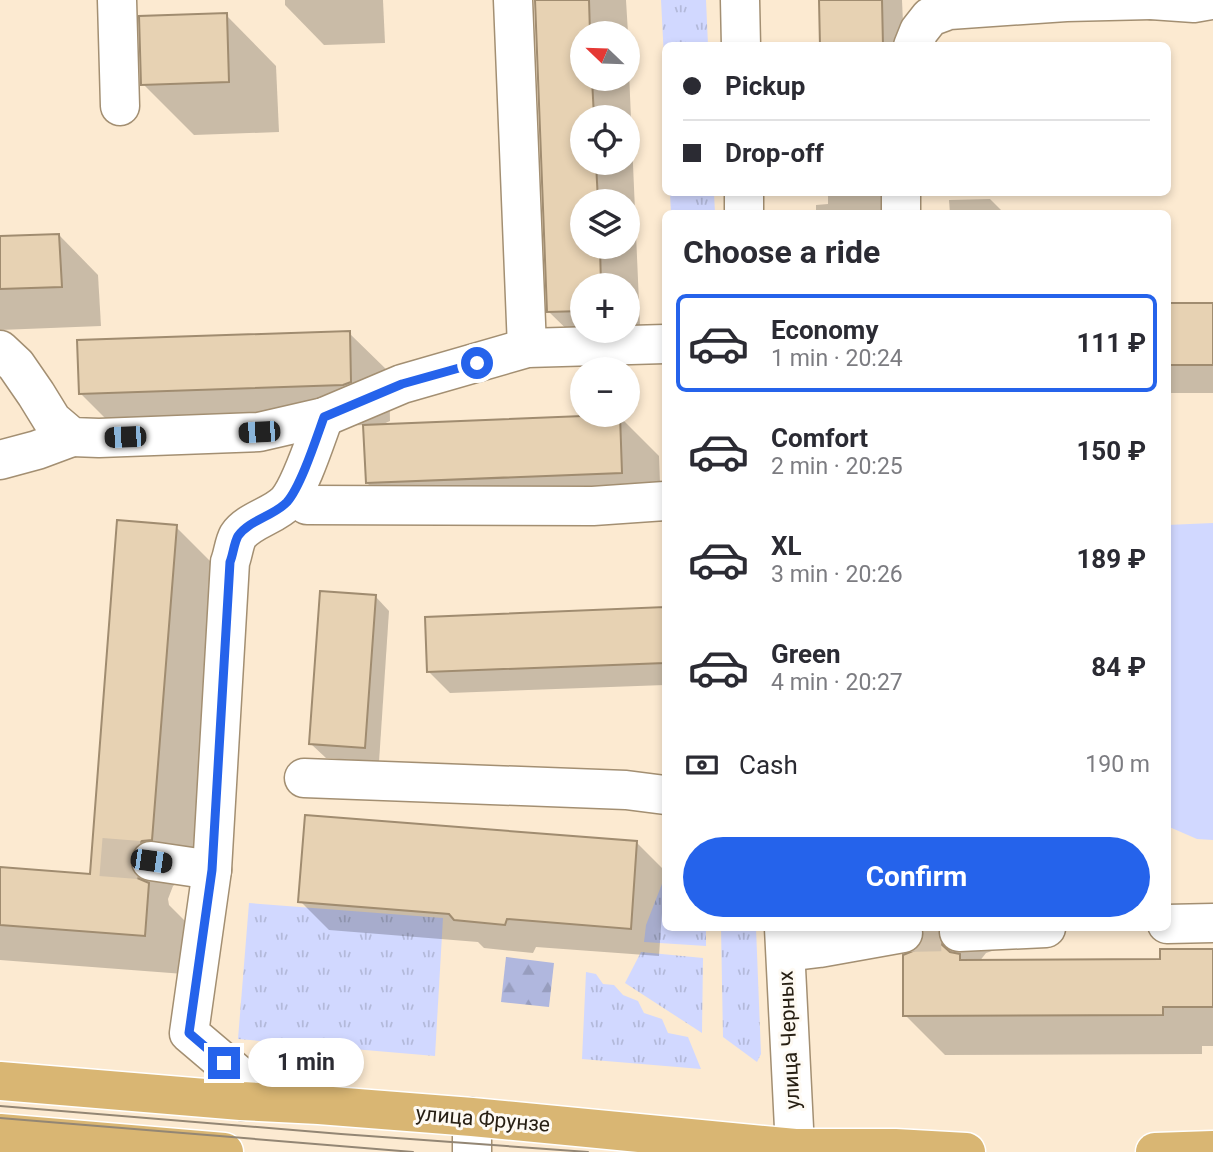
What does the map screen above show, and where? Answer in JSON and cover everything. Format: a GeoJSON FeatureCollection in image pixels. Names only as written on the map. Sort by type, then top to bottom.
{"type":"FeatureCollection","features":[{"type":"Feature","properties":{"kind":"main road","name":"улица Фрунзе"},"geometry":{"type":"LineString","coordinates":[[0,1081],[319,1105],[472,1135],[795,1150],[894,1148],[966,1152]]}},
{"type":"Feature","properties":{"kind":"main road"},"geometry":{"type":"LineString","coordinates":[[0,1133],[199,1151]]}},
{"type":"Feature","properties":{"kind":"main road"},"geometry":{"type":"LineString","coordinates":[[1155,1152],[1213,1150]]}},
{"type":"Feature","properties":{"kind":"street"},"geometry":{"type":"LineString","coordinates":[[117,0],[120,106]]}},
{"type":"Feature","properties":{"kind":"street"},"geometry":{"type":"LineString","coordinates":[[513,0],[527,348]]}},
{"type":"Feature","properties":{"kind":"street"},"geometry":{"type":"LineString","coordinates":[[740,0],[741,42]]}},
{"type":"Feature","properties":{"kind":"street"},"geometry":{"type":"LineString","coordinates":[[915,42],[919,31],[930,18],[949,10],[1066,2],[1151,0],[1194,4],[1212,0]]}},
{"type":"Feature","properties":{"kind":"street"},"geometry":{"type":"LineString","coordinates":[[0,460],[72,437],[259,432],[324,417],[402,384],[527,348],[662,344]]}},
{"type":"Feature","properties":{"kind":"street"},"geometry":{"type":"LineString","coordinates":[[0,350],[16,365],[52,420],[72,437]]}},
{"type":"Feature","properties":{"kind":"street"},"geometry":{"type":"LineString","coordinates":[[241,1101],[242,1078],[189,1033],[212,870],[230,562],[238,536],[254,522],[276,511],[288,501],[324,417]]}},
{"type":"Feature","properties":{"kind":"street"},"geometry":{"type":"LineString","coordinates":[[307,505],[593,506],[662,501]]}},
{"type":"Feature","properties":{"kind":"street"},"geometry":{"type":"LineString","coordinates":[[304,778],[626,790],[662,795]]}},
{"type":"Feature","properties":{"kind":"street"},"geometry":{"type":"LineString","coordinates":[[151,861],[212,870]]}},
{"type":"Feature","properties":{"kind":"street"},"geometry":{"type":"LineString","coordinates":[[1171,924],[1213,923]]}},
{"type":"Feature","properties":{"kind":"street"},"geometry":{"type":"LineString","coordinates":[[959,932],[971,931]]}},
{"type":"Feature","properties":{"kind":"street"},"geometry":{"type":"LineString","coordinates":[[785,940],[819,948],[903,933]]}},
{"type":"Feature","properties":{"kind":"street","name":"улица Черных"},"geometry":{"type":"LineString","coordinates":[[785,940],[795,1150]]}},
{"type":"Feature","properties":{"kind":"green space"},"geometry":{"type":"Polygon","coordinates":[[[661,0],[706,0],[708,42],[663,42],[661,0]]]}},
{"type":"Feature","properties":{"kind":"green space"},"geometry":{"type":"Polygon","coordinates":[[[670,196],[714,196],[715,210],[671,210],[670,196]]]}},
{"type":"Feature","properties":{"kind":"green space"},"geometry":{"type":"Polygon","coordinates":[[[1213,523],[1213,840],[1197,839],[1171,828],[1171,525],[1213,523]]]}},
{"type":"Feature","properties":{"kind":"green space"},"geometry":{"type":"Polygon","coordinates":[[[662,884],[662,931],[706,931],[706,946],[644,942],[646,925],[662,884]]]}},
{"type":"Feature","properties":{"kind":"green space"},"geometry":{"type":"Polygon","coordinates":[[[249,903],[443,918],[435,1056],[238,1039],[249,903]]]}},
{"type":"Feature","properties":{"kind":"green space"},"geometry":{"type":"Polygon","coordinates":[[[721,931],[756,931],[761,1054],[757,1062],[723,1037],[721,931]]]}},
{"type":"Feature","properties":{"kind":"green space"},"geometry":{"type":"Polygon","coordinates":[[[641,952],[703,958],[702,1033],[625,983],[641,952]]]}},
{"type":"Feature","properties":{"kind":"green space"},"geometry":{"type":"Polygon","coordinates":[[[506,957],[554,963],[549,1007],[501,1002],[506,957]]]}},
{"type":"Feature","properties":{"kind":"green space"},"geometry":{"type":"Polygon","coordinates":[[[586,972],[596,974],[603,984],[614,985],[623,995],[638,1001],[644,1013],[662,1019],[668,1033],[688,1037],[701,1069],[582,1059],[586,972]]]}},
{"type":"Feature","properties":{"kind":"building"},"geometry":{"type":"Polygon","coordinates":[[[535,0],[589,0],[590,21],[570,21],[570,91],[593,91],[593,105],[570,105],[570,175],[597,175],[597,189],[570,189],[570,259],[600,259],[601,273],[570,273],[570,311],[547,312],[535,0]]]}},
{"type":"Feature","properties":{"kind":"building"},"geometry":{"type":"Polygon","coordinates":[[[819,0],[882,0],[883,42],[820,42],[819,0]]]}},
{"type":"Feature","properties":{"kind":"building"},"geometry":{"type":"Polygon","coordinates":[[[227,13],[229,82],[141,85],[139,16],[227,13]]]}},
{"type":"Feature","properties":{"kind":"building"},"geometry":{"type":"Polygon","coordinates":[[[59,234],[62,287],[0,289],[0,236],[59,234]]]}},
{"type":"Feature","properties":{"kind":"building"},"geometry":{"type":"Polygon","coordinates":[[[1171,303],[1213,303],[1213,365],[1171,365],[1171,303]]]}},
{"type":"Feature","properties":{"kind":"building"},"geometry":{"type":"Polygon","coordinates":[[[350,331],[351,382],[343,385],[79,394],[77,340],[350,331]]]}},
{"type":"Feature","properties":{"kind":"building"},"geometry":{"type":"Polygon","coordinates":[[[570,417],[570,427],[620,427],[622,473],[366,483],[363,425],[570,417]]]}},
{"type":"Feature","properties":{"kind":"building"},"geometry":{"type":"Polygon","coordinates":[[[117,520],[177,525],[152,840],[142,841],[134,847],[129,858],[131,870],[137,878],[149,883],[145,936],[0,925],[0,867],[90,874],[117,520]]]}},
{"type":"Feature","properties":{"kind":"building"},"geometry":{"type":"Polygon","coordinates":[[[320,591],[376,595],[365,748],[309,744],[320,591]]]}},
{"type":"Feature","properties":{"kind":"building"},"geometry":{"type":"Polygon","coordinates":[[[662,607],[662,663],[427,672],[425,617],[662,607]]]}},
{"type":"Feature","properties":{"kind":"building"},"geometry":{"type":"Polygon","coordinates":[[[305,815],[637,841],[631,929],[507,919],[505,925],[454,920],[449,914],[298,902],[305,815]]]}},
{"type":"Feature","properties":{"kind":"building"},"geometry":{"type":"Polygon","coordinates":[[[924,931],[938,931],[941,944],[950,952],[960,954],[960,960],[1160,959],[1160,949],[1213,949],[1213,1007],[1163,1007],[1163,1015],[903,1016],[903,955],[918,949],[924,940],[924,931]]]}},
{"type":"Feature","properties":{"kind":"tunnel"},"geometry":{"type":"LineString","coordinates":[[101,857],[151,861]]}},
{"type":"Feature","properties":{"kind":"tunnel"},"geometry":{"type":"LineString","coordinates":[[903,933],[959,932]]}},
{"type":"Feature","properties":{"kind":"tram line"},"geometry":{"type":"LineString","coordinates":[[0,1106],[588,1152]]}},
{"type":"Feature","properties":{"kind":"tram line"},"geometry":{"type":"LineString","coordinates":[[0,1118],[413,1152]]}},
{"type":"Feature","properties":{"kind":"route"},"geometry":{"type":"LineString","coordinates":[[224,1063],[189,1033],[212,870],[230,562],[238,536],[254,522],[276,511],[288,501],[324,417],[402,384],[477,363]]}}]}
